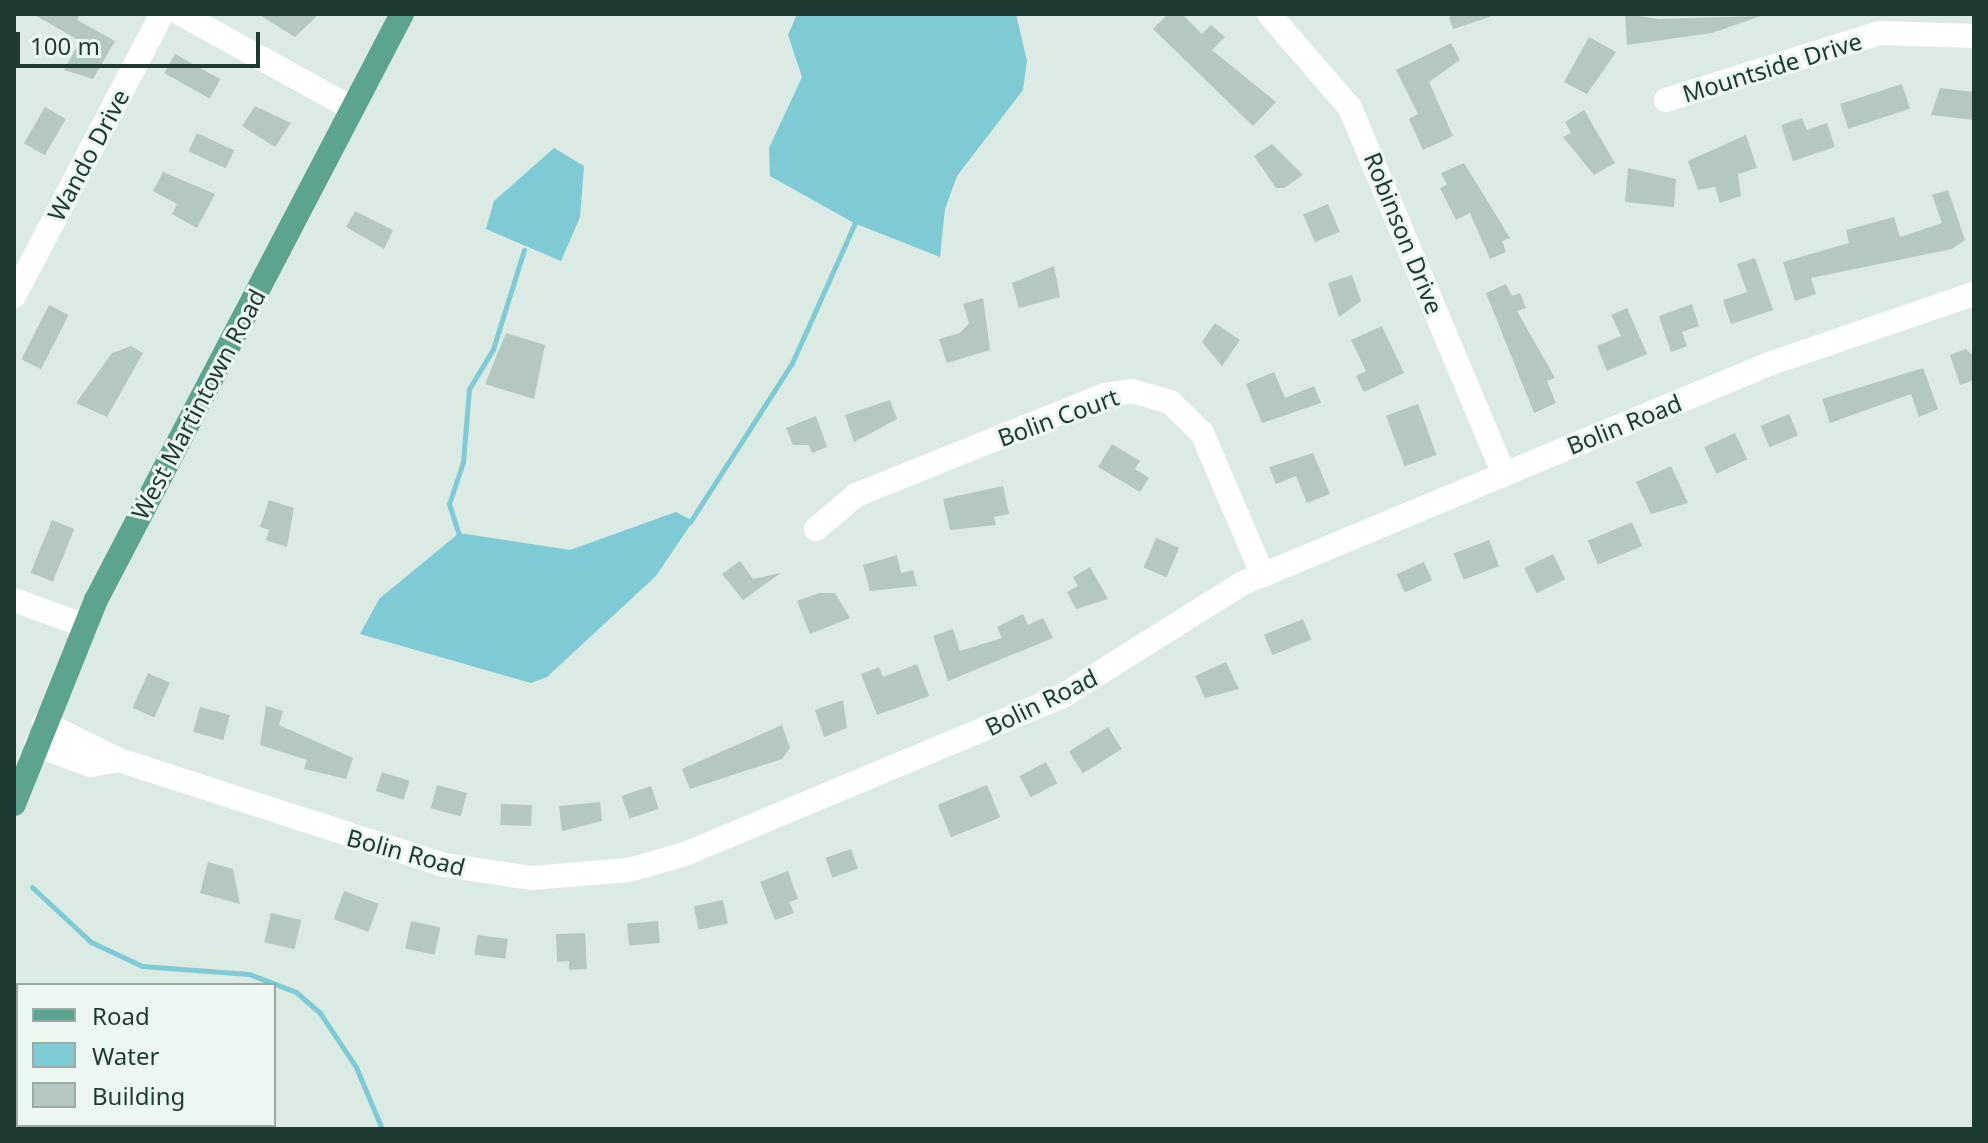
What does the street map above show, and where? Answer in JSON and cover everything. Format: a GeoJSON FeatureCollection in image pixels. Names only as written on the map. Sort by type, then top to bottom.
{"type":"FeatureCollection","features":[{"type":"Feature","properties":{"kind":"main road","name":"West Martintown Road"},"geometry":{"type":"LineString","coordinates":[[14,804],[86,626],[402,14]]}},
{"type":"Feature","properties":{"kind":"street","name":"Wando Drive"},"geometry":{"type":"LineString","coordinates":[[14,296],[162,14]]}},
{"type":"Feature","properties":{"kind":"street"},"geometry":{"type":"LineString","coordinates":[[181,14],[351,108]]}},
{"type":"Feature","properties":{"kind":"street","name":"Robinson Drive"},"geometry":{"type":"LineString","coordinates":[[1269,14],[1350,108],[1504,474]]}},
{"type":"Feature","properties":{"kind":"street","name":"Mountside Drive"},"geometry":{"type":"LineString","coordinates":[[1666,100],[1880,33],[1974,36]]}},
{"type":"Feature","properties":{"kind":"street","name":"Bolin Road"},"geometry":{"type":"LineString","coordinates":[[40,734],[91,765],[119,760],[445,865],[531,878],[598,875],[685,854],[1061,697],[1263,575],[1769,364],[1974,294]]}},
{"type":"Feature","properties":{"kind":"street","name":"Bolin Court"},"geometry":{"type":"LineString","coordinates":[[816,529],[856,495],[1105,395],[1132,391],[1170,402],[1202,433],[1263,575]]}},
{"type":"Feature","properties":{"kind":"street"},"geometry":{"type":"LineString","coordinates":[[14,600],[86,626]]}},
{"type":"Feature","properties":{"kind":"water"},"geometry":{"type":"Polygon","coordinates":[[[797,14],[1016,14],[1027,61],[1023,90],[957,176],[945,209],[940,257],[854,223],[770,176],[769,148],[802,77],[788,35],[797,14]]]}},
{"type":"Feature","properties":{"kind":"water"},"geometry":{"type":"Polygon","coordinates":[[[554,148],[584,166],[580,217],[561,261],[486,229],[494,201],[554,148]]]}},
{"type":"Feature","properties":{"kind":"water"},"geometry":{"type":"Polygon","coordinates":[[[676,512],[693,521],[656,576],[547,677],[531,683],[360,634],[379,599],[459,533],[570,550],[676,512]]]}},
{"type":"Feature","properties":{"kind":"building"},"geometry":{"type":"Polygon","coordinates":[[[33,14],[80,14],[77,20],[115,41],[93,79],[64,70],[80,41],[33,14]]]}},
{"type":"Feature","properties":{"kind":"building"},"geometry":{"type":"Polygon","coordinates":[[[258,14],[319,14],[295,37],[258,14]]]}},
{"type":"Feature","properties":{"kind":"building"},"geometry":{"type":"Polygon","coordinates":[[[1168,14],[1182,14],[1202,34],[1211,25],[1225,37],[1212,50],[1276,102],[1253,126],[1153,29],[1168,14]]]}},
{"type":"Feature","properties":{"kind":"building"},"geometry":{"type":"Polygon","coordinates":[[[1490,14],[1490,17],[1453,29],[1449,17],[1490,14]]]}},
{"type":"Feature","properties":{"kind":"building"},"geometry":{"type":"Polygon","coordinates":[[[1625,14],[1659,19],[1761,16],[1712,33],[1627,45],[1625,14]]]}},
{"type":"Feature","properties":{"kind":"building"},"geometry":{"type":"Polygon","coordinates":[[[1589,37],[1616,52],[1587,94],[1564,82],[1589,37]]]}},
{"type":"Feature","properties":{"kind":"building"},"geometry":{"type":"Polygon","coordinates":[[[1451,43],[1460,60],[1429,82],[1453,136],[1423,150],[1409,119],[1418,114],[1396,70],[1451,43]]]}},
{"type":"Feature","properties":{"kind":"building"},"geometry":{"type":"Polygon","coordinates":[[[175,54],[220,79],[210,98],[164,73],[175,54]]]}},
{"type":"Feature","properties":{"kind":"building"},"geometry":{"type":"Polygon","coordinates":[[[1902,84],[1910,109],[1848,129],[1840,104],[1902,84]]]}},
{"type":"Feature","properties":{"kind":"building"},"geometry":{"type":"Polygon","coordinates":[[[1940,88],[1974,92],[1974,120],[1931,115],[1940,88]]]}},
{"type":"Feature","properties":{"kind":"building"},"geometry":{"type":"Polygon","coordinates":[[[255,106],[291,123],[275,147],[242,126],[255,106]]]}},
{"type":"Feature","properties":{"kind":"building"},"geometry":{"type":"Polygon","coordinates":[[[45,107],[66,119],[45,155],[24,143],[45,107]]]}},
{"type":"Feature","properties":{"kind":"building"},"geometry":{"type":"Polygon","coordinates":[[[1584,110],[1615,163],[1594,175],[1563,137],[1571,133],[1565,122],[1584,110]]]}},
{"type":"Feature","properties":{"kind":"building"},"geometry":{"type":"Polygon","coordinates":[[[1802,118],[1807,130],[1827,123],[1835,147],[1793,161],[1781,125],[1802,118]]]}},
{"type":"Feature","properties":{"kind":"building"},"geometry":{"type":"Polygon","coordinates":[[[197,133],[234,150],[226,168],[189,151],[197,133]]]}},
{"type":"Feature","properties":{"kind":"building"},"geometry":{"type":"Polygon","coordinates":[[[1746,135],[1757,168],[1738,174],[1741,196],[1720,203],[1715,187],[1698,190],[1688,161],[1746,135]]]}},
{"type":"Feature","properties":{"kind":"building"},"geometry":{"type":"Polygon","coordinates":[[[1272,144],[1303,175],[1284,188],[1276,188],[1254,156],[1272,144]]]}},
{"type":"Feature","properties":{"kind":"building"},"geometry":{"type":"Polygon","coordinates":[[[1464,163],[1510,238],[1502,241],[1506,252],[1490,259],[1470,213],[1456,220],[1440,188],[1447,185],[1441,173],[1464,163]]]}},
{"type":"Feature","properties":{"kind":"building"},"geometry":{"type":"Polygon","coordinates":[[[1628,168],[1676,179],[1674,207],[1625,202],[1628,168]]]}},
{"type":"Feature","properties":{"kind":"building"},"geometry":{"type":"Polygon","coordinates":[[[163,172],[215,194],[197,228],[172,214],[177,204],[153,191],[163,172]]]}},
{"type":"Feature","properties":{"kind":"building"},"geometry":{"type":"Polygon","coordinates":[[[1948,190],[1965,240],[1952,249],[1811,278],[1816,294],[1795,301],[1783,262],[1849,243],[1846,230],[1894,217],[1900,237],[1942,223],[1932,195],[1948,190]]]}},
{"type":"Feature","properties":{"kind":"building"},"geometry":{"type":"Polygon","coordinates":[[[1328,204],[1340,232],[1315,242],[1303,215],[1328,204]]]}},
{"type":"Feature","properties":{"kind":"building"},"geometry":{"type":"Polygon","coordinates":[[[355,211],[393,230],[384,249],[346,227],[355,211]]]}},
{"type":"Feature","properties":{"kind":"building"},"geometry":{"type":"Polygon","coordinates":[[[1755,258],[1773,310],[1731,324],[1723,300],[1747,292],[1737,264],[1755,258]]]}},
{"type":"Feature","properties":{"kind":"building"},"geometry":{"type":"Polygon","coordinates":[[[1054,266],[1060,297],[1019,308],[1012,283],[1054,266]]]}},
{"type":"Feature","properties":{"kind":"building"},"geometry":{"type":"Polygon","coordinates":[[[1352,275],[1361,301],[1339,317],[1328,283],[1352,275]]]}},
{"type":"Feature","properties":{"kind":"building"},"geometry":{"type":"Polygon","coordinates":[[[1506,284],[1512,296],[1520,293],[1526,308],[1517,311],[1555,378],[1547,381],[1556,403],[1534,413],[1486,293],[1506,284]]]}},
{"type":"Feature","properties":{"kind":"building"},"geometry":{"type":"Polygon","coordinates":[[[983,298],[990,350],[947,363],[939,339],[960,333],[969,323],[963,304],[983,298]]]}},
{"type":"Feature","properties":{"kind":"building"},"geometry":{"type":"Polygon","coordinates":[[[1692,304],[1699,326],[1682,332],[1687,346],[1671,352],[1659,316],[1692,304]]]}},
{"type":"Feature","properties":{"kind":"building"},"geometry":{"type":"Polygon","coordinates":[[[49,305],[69,315],[41,369],[21,359],[49,305]]]}},
{"type":"Feature","properties":{"kind":"building"},"geometry":{"type":"Polygon","coordinates":[[[1627,308],[1647,354],[1607,371],[1597,346],[1621,336],[1611,315],[1627,308]]]}},
{"type":"Feature","properties":{"kind":"building"},"geometry":{"type":"Polygon","coordinates":[[[1215,323],[1240,340],[1222,366],[1202,342],[1215,323]]]}},
{"type":"Feature","properties":{"kind":"building"},"geometry":{"type":"Polygon","coordinates":[[[1382,326],[1404,373],[1364,392],[1356,376],[1366,371],[1351,340],[1382,326]]]}},
{"type":"Feature","properties":{"kind":"building"},"geometry":{"type":"Polygon","coordinates":[[[506,333],[545,345],[534,399],[485,384],[506,333]]]}},
{"type":"Feature","properties":{"kind":"building"},"geometry":{"type":"Polygon","coordinates":[[[131,346],[143,353],[107,417],[76,403],[112,353],[131,346]]]}},
{"type":"Feature","properties":{"kind":"building"},"geometry":{"type":"Polygon","coordinates":[[[1966,349],[1974,357],[1974,380],[1960,385],[1950,355],[1966,349]]]}},
{"type":"Feature","properties":{"kind":"building"},"geometry":{"type":"Polygon","coordinates":[[[1923,368],[1938,409],[1919,417],[1911,394],[1830,423],[1822,399],[1923,368]]]}},
{"type":"Feature","properties":{"kind":"building"},"geometry":{"type":"Polygon","coordinates":[[[1274,372],[1285,398],[1314,386],[1321,403],[1262,423],[1246,384],[1274,372]]]}},
{"type":"Feature","properties":{"kind":"building"},"geometry":{"type":"Polygon","coordinates":[[[890,400],[897,419],[854,442],[845,415],[890,400]]]}},
{"type":"Feature","properties":{"kind":"building"},"geometry":{"type":"Polygon","coordinates":[[[1418,404],[1436,455],[1405,466],[1386,416],[1418,404]]]}},
{"type":"Feature","properties":{"kind":"building"},"geometry":{"type":"Polygon","coordinates":[[[1789,414],[1798,435],[1769,447],[1760,426],[1789,414]]]}},
{"type":"Feature","properties":{"kind":"building"},"geometry":{"type":"Polygon","coordinates":[[[816,416],[827,447],[812,453],[809,445],[793,445],[786,428],[816,416]]]}},
{"type":"Feature","properties":{"kind":"building"},"geometry":{"type":"Polygon","coordinates":[[[1735,433],[1747,459],[1716,474],[1704,447],[1735,433]]]}},
{"type":"Feature","properties":{"kind":"building"},"geometry":{"type":"Polygon","coordinates":[[[1112,444],[1140,461],[1135,469],[1149,478],[1140,492],[1098,467],[1112,444]]]}},
{"type":"Feature","properties":{"kind":"building"},"geometry":{"type":"Polygon","coordinates":[[[1313,453],[1330,494],[1307,503],[1296,476],[1276,484],[1269,467],[1313,453]]]}},
{"type":"Feature","properties":{"kind":"building"},"geometry":{"type":"Polygon","coordinates":[[[1671,466],[1688,503],[1651,514],[1636,482],[1671,466]]]}},
{"type":"Feature","properties":{"kind":"building"},"geometry":{"type":"Polygon","coordinates":[[[1003,486],[1009,514],[994,517],[996,525],[950,530],[943,499],[1003,486]]]}},
{"type":"Feature","properties":{"kind":"building"},"geometry":{"type":"Polygon","coordinates":[[[269,500],[294,508],[287,547],[266,540],[269,530],[260,527],[269,500]]]}},
{"type":"Feature","properties":{"kind":"building"},"geometry":{"type":"Polygon","coordinates":[[[52,520],[74,529],[53,582],[31,573],[52,520]]]}},
{"type":"Feature","properties":{"kind":"building"},"geometry":{"type":"Polygon","coordinates":[[[1632,522],[1642,546],[1598,565],[1588,541],[1632,522]]]}},
{"type":"Feature","properties":{"kind":"building"},"geometry":{"type":"Polygon","coordinates":[[[1156,538],[1179,548],[1167,577],[1143,567],[1156,538]]]}},
{"type":"Feature","properties":{"kind":"building"},"geometry":{"type":"Polygon","coordinates":[[[1489,540],[1499,566],[1464,580],[1454,554],[1489,540]]]}},
{"type":"Feature","properties":{"kind":"building"},"geometry":{"type":"Polygon","coordinates":[[[1553,554],[1565,579],[1537,593],[1524,568],[1553,554]]]}},
{"type":"Feature","properties":{"kind":"building"},"geometry":{"type":"Polygon","coordinates":[[[897,555],[901,573],[913,570],[917,586],[870,591],[863,565],[897,555]]]}},
{"type":"Feature","properties":{"kind":"building"},"geometry":{"type":"Polygon","coordinates":[[[740,561],[753,579],[781,573],[743,600],[722,574],[740,561]]]}},
{"type":"Feature","properties":{"kind":"building"},"geometry":{"type":"Polygon","coordinates":[[[1424,562],[1432,580],[1405,592],[1397,574],[1424,562]]]}},
{"type":"Feature","properties":{"kind":"building"},"geometry":{"type":"Polygon","coordinates":[[[1090,567],[1108,599],[1076,609],[1067,592],[1078,586],[1073,577],[1090,567]]]}},
{"type":"Feature","properties":{"kind":"building"},"geometry":{"type":"Polygon","coordinates":[[[819,593],[835,593],[850,618],[810,634],[797,601],[819,593]]]}},
{"type":"Feature","properties":{"kind":"building"},"geometry":{"type":"Polygon","coordinates":[[[1023,614],[1028,625],[1043,618],[1053,638],[948,681],[933,636],[953,629],[960,651],[1002,638],[997,627],[1023,614]]]}},
{"type":"Feature","properties":{"kind":"building"},"geometry":{"type":"Polygon","coordinates":[[[1303,619],[1311,639],[1272,655],[1264,635],[1303,619]]]}},
{"type":"Feature","properties":{"kind":"building"},"geometry":{"type":"Polygon","coordinates":[[[1226,662],[1239,689],[1205,698],[1195,676],[1226,662]]]}},
{"type":"Feature","properties":{"kind":"building"},"geometry":{"type":"Polygon","coordinates":[[[917,664],[929,696],[877,715],[861,674],[879,667],[883,677],[917,664]]]}},
{"type":"Feature","properties":{"kind":"building"},"geometry":{"type":"Polygon","coordinates":[[[148,673],[170,683],[154,717],[133,708],[148,673]]]}},
{"type":"Feature","properties":{"kind":"building"},"geometry":{"type":"Polygon","coordinates":[[[843,700],[847,728],[824,737],[815,710],[843,700]]]}},
{"type":"Feature","properties":{"kind":"building"},"geometry":{"type":"Polygon","coordinates":[[[266,706],[283,711],[279,725],[353,758],[346,779],[304,769],[307,760],[260,745],[266,706]]]}},
{"type":"Feature","properties":{"kind":"building"},"geometry":{"type":"Polygon","coordinates":[[[200,707],[230,715],[223,740],[193,732],[200,707]]]}},
{"type":"Feature","properties":{"kind":"building"},"geometry":{"type":"Polygon","coordinates":[[[782,725],[790,748],[782,759],[690,789],[682,769],[782,725]]]}},
{"type":"Feature","properties":{"kind":"building"},"geometry":{"type":"Polygon","coordinates":[[[1108,727],[1122,749],[1083,773],[1069,751],[1108,727]]]}},
{"type":"Feature","properties":{"kind":"building"},"geometry":{"type":"Polygon","coordinates":[[[1046,762],[1057,783],[1031,797],[1020,776],[1046,762]]]}},
{"type":"Feature","properties":{"kind":"building"},"geometry":{"type":"Polygon","coordinates":[[[382,772],[410,781],[403,800],[376,791],[382,772]]]}},
{"type":"Feature","properties":{"kind":"building"},"geometry":{"type":"Polygon","coordinates":[[[437,785],[467,793],[461,816],[431,808],[437,785]]]}},
{"type":"Feature","properties":{"kind":"building"},"geometry":{"type":"Polygon","coordinates":[[[987,785],[1000,817],[951,837],[938,805],[987,785]]]}},
{"type":"Feature","properties":{"kind":"building"},"geometry":{"type":"Polygon","coordinates":[[[651,786],[659,809],[630,819],[622,796],[651,786]]]}},
{"type":"Feature","properties":{"kind":"building"},"geometry":{"type":"Polygon","coordinates":[[[600,802],[602,821],[562,831],[559,806],[600,802]]]}},
{"type":"Feature","properties":{"kind":"building"},"geometry":{"type":"Polygon","coordinates":[[[501,804],[532,805],[531,826],[500,825],[501,804]]]}},
{"type":"Feature","properties":{"kind":"building"},"geometry":{"type":"Polygon","coordinates":[[[851,849],[858,869],[832,878],[825,858],[851,849]]]}},
{"type":"Feature","properties":{"kind":"building"},"geometry":{"type":"Polygon","coordinates":[[[208,862],[233,869],[240,904],[200,893],[208,862]]]}},
{"type":"Feature","properties":{"kind":"building"},"geometry":{"type":"Polygon","coordinates":[[[788,871],[798,899],[789,902],[794,913],[775,920],[760,882],[788,871]]]}},
{"type":"Feature","properties":{"kind":"building"},"geometry":{"type":"Polygon","coordinates":[[[344,891],[379,904],[369,932],[334,919],[344,891]]]}},
{"type":"Feature","properties":{"kind":"building"},"geometry":{"type":"Polygon","coordinates":[[[723,900],[728,923],[699,930],[694,906],[723,900]]]}},
{"type":"Feature","properties":{"kind":"building"},"geometry":{"type":"Polygon","coordinates":[[[271,913],[301,920],[294,949],[264,942],[271,913]]]}},
{"type":"Feature","properties":{"kind":"building"},"geometry":{"type":"Polygon","coordinates":[[[411,921],[440,927],[435,955],[405,948],[411,921]]]}},
{"type":"Feature","properties":{"kind":"building"},"geometry":{"type":"Polygon","coordinates":[[[658,921],[660,943],[629,946],[627,924],[658,921]]]}},
{"type":"Feature","properties":{"kind":"building"},"geometry":{"type":"Polygon","coordinates":[[[585,933],[587,969],[569,970],[569,961],[557,962],[556,934],[585,933]]]}},
{"type":"Feature","properties":{"kind":"building"},"geometry":{"type":"Polygon","coordinates":[[[477,935],[508,939],[505,959],[475,955],[477,935]]]}},
{"type":"Feature","properties":{"kind":"waterway"},"geometry":{"type":"LineString","coordinates":[[690,522],[792,363],[855,223]]}},
{"type":"Feature","properties":{"kind":"waterway"},"geometry":{"type":"LineString","coordinates":[[460,538],[449,504],[463,462],[469,389],[493,349],[524,250]]}},
{"type":"Feature","properties":{"kind":"waterway"},"geometry":{"type":"LineString","coordinates":[[32,887],[91,942],[142,966],[249,974],[272,983]]}},
{"type":"Feature","properties":{"kind":"waterway"},"geometry":{"type":"LineString","coordinates":[[276,984],[296,992],[320,1013],[356,1067],[382,1129]]}}]}
